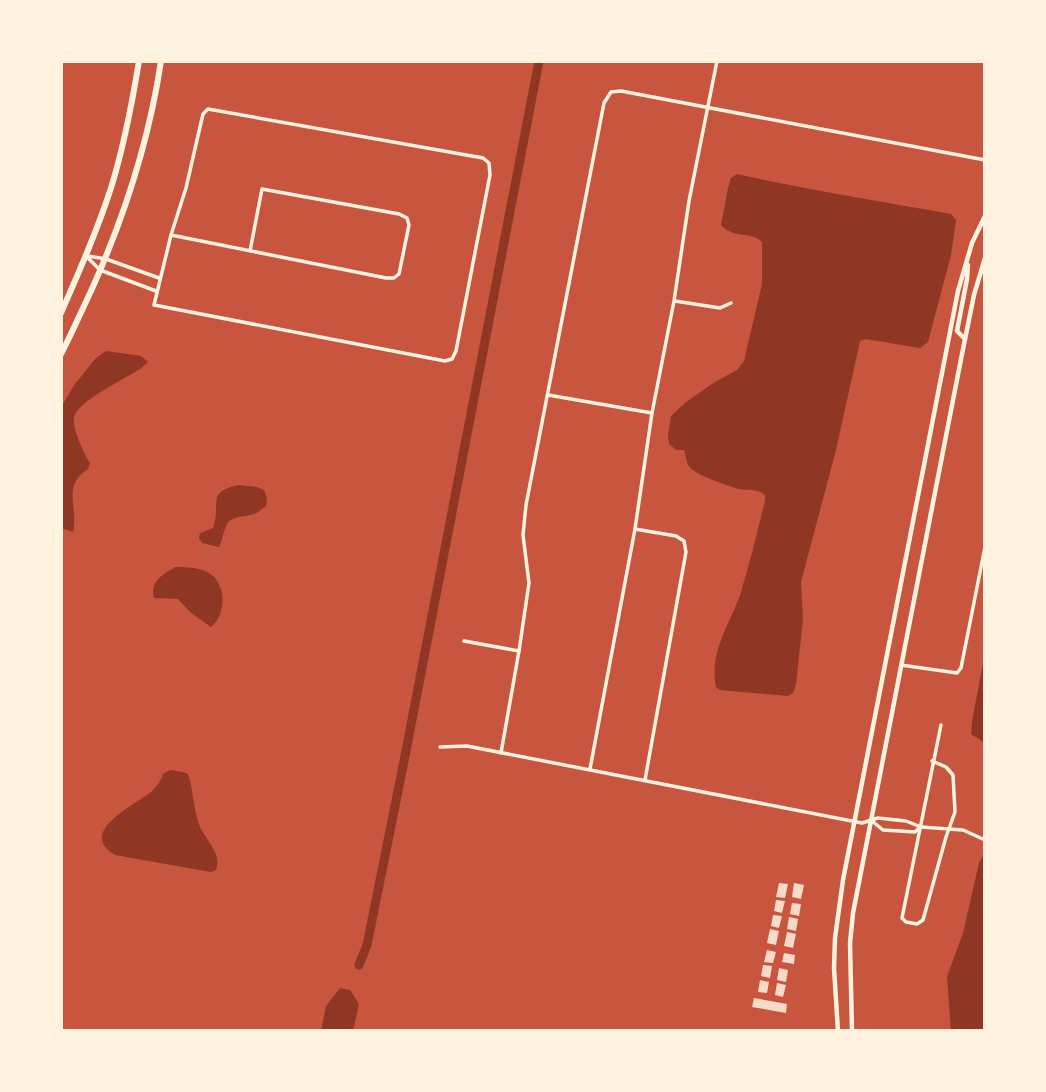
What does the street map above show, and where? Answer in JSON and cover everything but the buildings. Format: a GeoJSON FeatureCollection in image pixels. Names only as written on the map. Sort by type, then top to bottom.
{"type":"FeatureCollection","features":[{"type":"Feature","properties":{"kind":"main road"},"geometry":{"type":"LineString","coordinates":[[61,313],[86,256],[111,186],[129,119],[139,61]]}},
{"type":"Feature","properties":{"kind":"main road"},"geometry":{"type":"LineString","coordinates":[[61,354],[106,259],[126,203],[144,143],[161,61]]}},
{"type":"Feature","properties":{"kind":"street"},"geometry":{"type":"LineString","coordinates":[[590,769],[635,528],[689,201],[717,61]]}},
{"type":"Feature","properties":{"kind":"street"},"geometry":{"type":"LineString","coordinates":[[501,753],[529,583],[523,535],[526,505],[604,103],[611,92],[621,91],[985,160]]}},
{"type":"Feature","properties":{"kind":"street"},"geometry":{"type":"LineString","coordinates":[[208,109],[483,158],[488,163],[490,175],[456,351],[452,359],[445,361],[154,304],[156,291],[186,188],[203,114],[208,109]]}},
{"type":"Feature","properties":{"kind":"street"},"geometry":{"type":"LineString","coordinates":[[171,235],[250,251],[386,278],[394,278],[399,274],[409,225],[407,218],[399,214],[262,188],[250,251]]}},
{"type":"Feature","properties":{"kind":"street"},"geometry":{"type":"LineString","coordinates":[[838,1031],[834,968],[840,899],[958,292],[969,254],[985,216]]}},
{"type":"Feature","properties":{"kind":"street"},"geometry":{"type":"LineString","coordinates":[[965,339],[957,331],[968,279],[969,254]]}},
{"type":"Feature","properties":{"kind":"street"},"geometry":{"type":"LineString","coordinates":[[86,256],[106,259],[159,278]]}},
{"type":"Feature","properties":{"kind":"street"},"geometry":{"type":"LineString","coordinates":[[86,256],[100,270],[156,291]]}},
{"type":"Feature","properties":{"kind":"street"},"geometry":{"type":"LineString","coordinates":[[852,1031],[850,953],[853,914],[965,339],[985,258]]}},
{"type":"Feature","properties":{"kind":"street"},"geometry":{"type":"LineString","coordinates":[[674,301],[720,308],[731,303]]}},
{"type":"Feature","properties":{"kind":"street"},"geometry":{"type":"LineString","coordinates":[[548,395],[652,413]]}},
{"type":"Feature","properties":{"kind":"street"},"geometry":{"type":"LineString","coordinates":[[635,528],[676,536],[684,541],[686,552],[645,780]]}},
{"type":"Feature","properties":{"kind":"street"},"geometry":{"type":"LineString","coordinates":[[901,665],[957,673],[961,668],[985,547]]}},
{"type":"Feature","properties":{"kind":"street"},"geometry":{"type":"LineString","coordinates":[[464,641],[519,651]]}},
{"type":"Feature","properties":{"kind":"street"},"geometry":{"type":"LineString","coordinates":[[932,761],[946,767],[953,775],[955,812],[923,920],[917,924],[906,922],[902,918],[932,761],[941,725]]}},
{"type":"Feature","properties":{"kind":"street"},"geometry":{"type":"LineString","coordinates":[[440,747],[467,746],[862,823],[878,818],[906,821],[921,827],[963,830],[985,840]]}},
{"type":"Feature","properties":{"kind":"street"},"geometry":{"type":"LineString","coordinates":[[872,821],[883,830],[915,832],[921,827]]}},
{"type":"Feature","properties":{"kind":"shaded area"},"geometry":{"type":"Polygon","coordinates":[[[737,174],[951,214],[956,220],[951,255],[928,342],[920,348],[866,339],[860,341],[836,450],[801,582],[803,619],[796,684],[793,693],[788,696],[720,690],[716,687],[715,662],[744,583],[765,495],[739,489],[698,473],[688,464],[684,450],[676,450],[669,444],[668,435],[671,416],[686,402],[737,370],[744,361],[762,284],[762,242],[752,236],[726,230],[721,225],[731,178],[737,174]]]}},
{"type":"Feature","properties":{"kind":"shaded area"},"geometry":{"type":"Polygon","coordinates":[[[106,351],[141,356],[148,362],[93,397],[74,417],[77,434],[90,463],[73,490],[73,532],[61,528],[61,407],[75,384],[96,358],[106,351]]]}},
{"type":"Feature","properties":{"kind":"shaded area"},"geometry":{"type":"Polygon","coordinates":[[[239,485],[264,490],[266,506],[257,513],[229,521],[219,547],[202,543],[200,533],[213,528],[218,495],[239,485]]]}},
{"type":"Feature","properties":{"kind":"shaded area"},"geometry":{"type":"Polygon","coordinates":[[[175,567],[200,569],[218,581],[223,602],[219,616],[211,627],[191,613],[178,599],[154,598],[156,582],[175,567]]]}},
{"type":"Feature","properties":{"kind":"shaded area"},"geometry":{"type":"Polygon","coordinates":[[[985,653],[985,743],[971,734],[985,653]]]}},
{"type":"Feature","properties":{"kind":"shaded area"},"geometry":{"type":"Polygon","coordinates":[[[170,770],[188,774],[198,822],[216,854],[216,870],[211,872],[115,855],[105,846],[102,837],[112,820],[151,792],[163,774],[170,770]]]}},
{"type":"Feature","properties":{"kind":"shaded area"},"geometry":{"type":"Polygon","coordinates":[[[984,854],[985,1031],[951,1031],[947,977],[963,933],[979,863],[984,854]]]}},
{"type":"Feature","properties":{"kind":"shaded area"},"geometry":{"type":"Polygon","coordinates":[[[340,988],[350,990],[359,1004],[353,1031],[321,1031],[326,1006],[340,988]]]}},
{"type":"Feature","properties":{"kind":"waterway"},"geometry":{"type":"LineString","coordinates":[[359,965],[367,945],[405,756],[539,61]]}}]}
